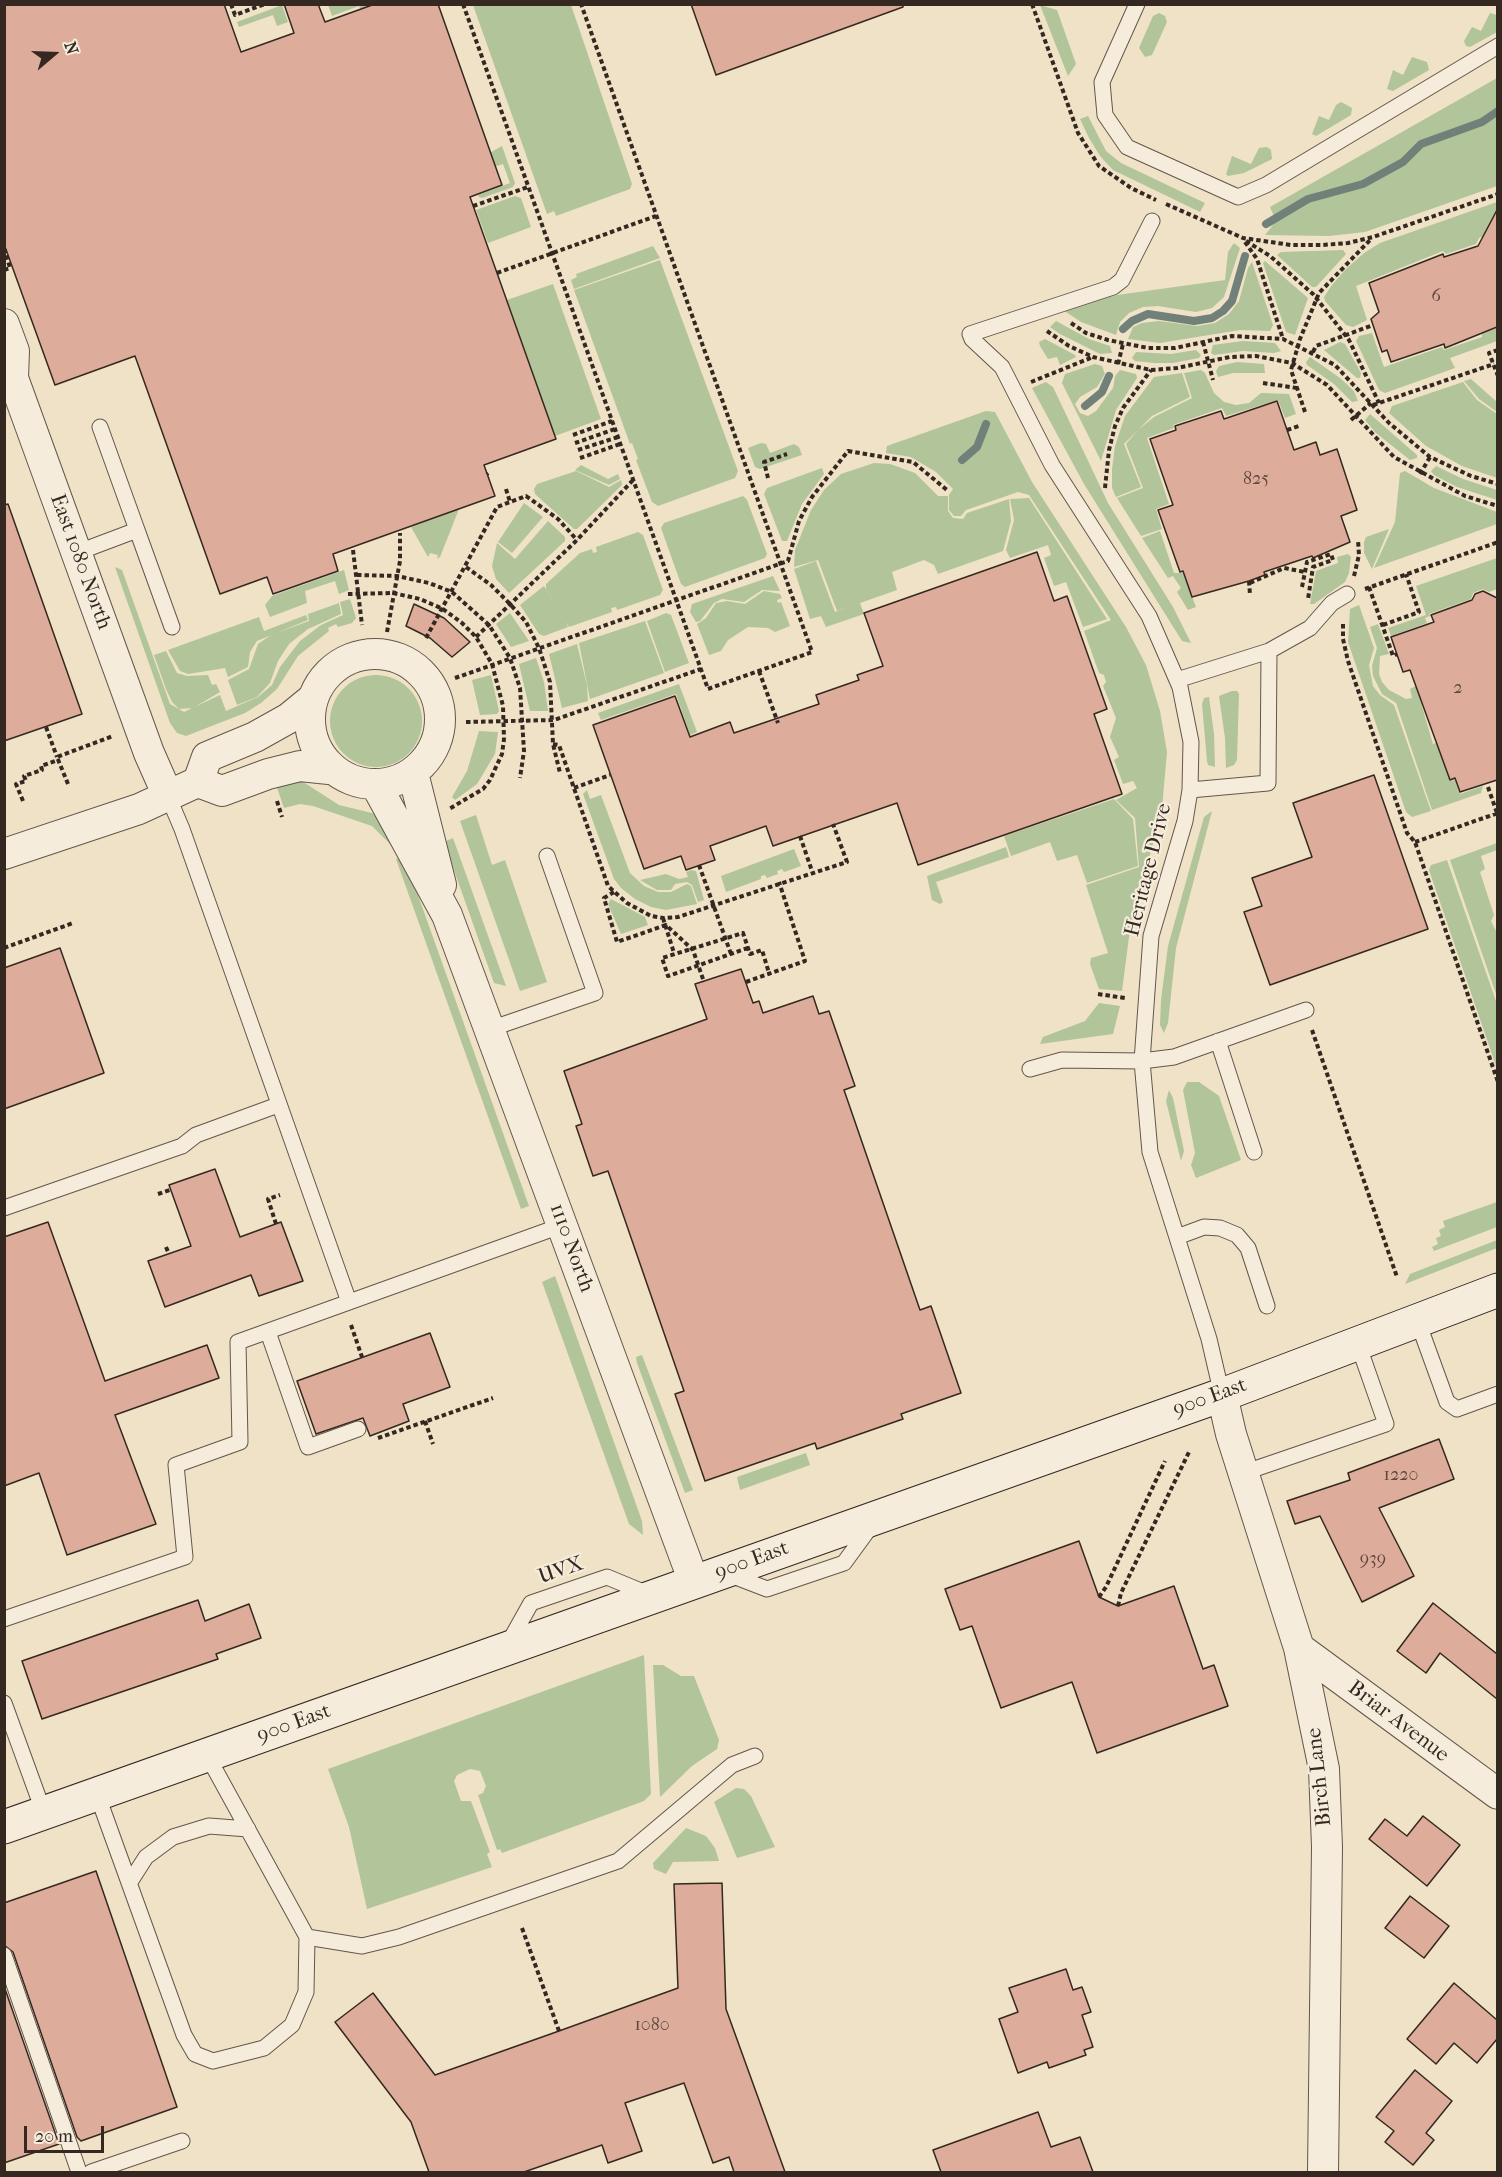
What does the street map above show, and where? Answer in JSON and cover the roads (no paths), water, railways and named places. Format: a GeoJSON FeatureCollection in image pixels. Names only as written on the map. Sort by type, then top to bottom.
{"type":"FeatureCollection","features":[{"type":"Feature","properties":{"kind":"main road","name":"900 East"},"geometry":{"type":"LineString","coordinates":[[4,1827],[1222,1395],[1497,1290]]}},
{"type":"Feature","properties":{"kind":"street","name":"East 1080 North"},"geometry":{"type":"LineString","coordinates":[[4,324],[14,351],[14,378],[149,753],[168,796]]}},
{"type":"Feature","properties":{"kind":"street"},"geometry":{"type":"LineString","coordinates":[[4,854],[139,809],[198,782],[207,757],[255,737],[289,718],[311,700],[330,671],[348,660],[369,654],[390,655],[410,663],[426,678],[437,696],[441,717],[438,739],[429,758],[413,773],[396,782],[376,785],[358,782],[329,769],[300,766],[268,774],[222,792],[198,782]]}},
{"type":"Feature","properties":{"kind":"street"},"geometry":{"type":"LineString","coordinates":[[311,700],[310,728],[316,747],[329,769]]}},
{"type":"Feature","properties":{"kind":"street"},"geometry":{"type":"LineString","coordinates":[[413,773],[432,838],[447,915]]}},
{"type":"Feature","properties":{"kind":"street"},"geometry":{"type":"LineString","coordinates":[[376,785],[447,915]]}},
{"type":"Feature","properties":{"kind":"street","name":"1110 North"},"geometry":{"type":"LineString","coordinates":[[447,915],[563,1225],[708,1577]]}},
{"type":"Feature","properties":{"kind":"street","name":"Birch Lane"},"geometry":{"type":"LineString","coordinates":[[1222,1395],[1243,1473],[1299,1648],[1324,1769],[1327,1847],[1323,2172]]}},
{"type":"Feature","properties":{"kind":"street","name":"Briar Avenue"},"geometry":{"type":"LineString","coordinates":[[1299,1648],[1497,1794]]}},
{"type":"Feature","properties":{"kind":"lane"},"geometry":{"type":"LineString","coordinates":[[1137,4],[1102,82],[1105,115],[1127,147],[1238,197],[1266,185],[1497,46]]}},
{"type":"Feature","properties":{"kind":"lane","name":"Heritage Drive"},"geometry":{"type":"LineString","coordinates":[[1152,221],[1122,280],[1113,287],[970,334],[972,339],[1002,367],[1052,465],[1149,616],[1178,680],[1191,742],[1190,790],[1185,820],[1151,936],[1142,1061],[1150,1152],[1209,1339],[1222,1395]]}},
{"type":"Feature","properties":{"kind":"lane"},"geometry":{"type":"LineString","coordinates":[[100,427],[172,627]]}},
{"type":"Feature","properties":{"kind":"lane"},"geometry":{"type":"LineString","coordinates":[[76,553],[137,530]]}},
{"type":"Feature","properties":{"kind":"lane"},"geometry":{"type":"LineString","coordinates":[[1178,680],[1269,651],[1310,628],[1332,603],[1347,594]]}},
{"type":"Feature","properties":{"kind":"lane"},"geometry":{"type":"LineString","coordinates":[[1190,790],[1268,783],[1269,651]]}},
{"type":"Feature","properties":{"kind":"lane"},"geometry":{"type":"LineString","coordinates":[[168,796],[182,829],[349,1302]]}},
{"type":"Feature","properties":{"kind":"lane"},"geometry":{"type":"LineString","coordinates":[[490,1029],[595,993],[547,856]]}},
{"type":"Feature","properties":{"kind":"lane"},"geometry":{"type":"LineString","coordinates":[[1030,1069],[1062,1060],[1142,1061],[1174,1057],[1306,1010]]}},
{"type":"Feature","properties":{"kind":"lane"},"geometry":{"type":"LineString","coordinates":[[1218,1041],[1254,1152]]}},
{"type":"Feature","properties":{"kind":"lane"},"geometry":{"type":"LineString","coordinates":[[4,1208],[182,1146],[196,1135],[278,1105]]}},
{"type":"Feature","properties":{"kind":"lane"},"geometry":{"type":"LineString","coordinates":[[4,1619],[185,1557],[176,1465],[240,1442],[238,1342],[563,1225]]}},
{"type":"Feature","properties":{"kind":"lane"},"geometry":{"type":"LineString","coordinates":[[1177,1237],[1204,1227],[1220,1228],[1237,1235],[1248,1248],[1267,1306]]}},
{"type":"Feature","properties":{"kind":"lane"},"geometry":{"type":"LineString","coordinates":[[1418,1322],[1447,1402],[1458,1409],[1497,1394]]}},
{"type":"Feature","properties":{"kind":"lane"},"geometry":{"type":"LineString","coordinates":[[268,1332],[308,1448],[357,1429]]}},
{"type":"Feature","properties":{"kind":"lane"},"geometry":{"type":"LineString","coordinates":[[1243,1473],[1386,1424],[1359,1344]]}},
{"type":"Feature","properties":{"kind":"lane"},"geometry":{"type":"LineString","coordinates":[[4,1703],[44,1813]]}},
{"type":"Feature","properties":{"kind":"lane"},"geometry":{"type":"LineString","coordinates":[[97,1794],[184,2036],[195,2054],[213,2061],[264,2048],[292,2025],[306,1992],[307,1937],[207,1755]]}},
{"type":"Feature","properties":{"kind":"lane"},"geometry":{"type":"LineString","coordinates":[[307,1937],[362,1946],[390,1940],[618,1861],[732,1765],[755,1756]]}},
{"type":"Feature","properties":{"kind":"lane"},"geometry":{"type":"LineString","coordinates":[[130,1882],[146,1857],[173,1837],[209,1826],[248,1829]]}},
{"type":"Feature","properties":{"kind":"lane"},"geometry":{"type":"LineString","coordinates":[[4,1955],[79,2172]]}},
{"type":"Feature","properties":{"kind":"lane"},"geometry":{"type":"LineString","coordinates":[[91,2172],[182,2141]]}},
{"type":"Feature","properties":{"kind":"waterway"},"geometry":{"type":"LineString","coordinates":[[1266,224],[1308,199],[1363,184],[1403,162],[1421,144],[1482,122],[1498,111]]}},
{"type":"Feature","properties":{"kind":"waterway"},"geometry":{"type":"LineString","coordinates":[[1123,329],[1132,321],[1148,314],[1194,321],[1212,318],[1232,301],[1245,256]]}},
{"type":"Feature","properties":{"kind":"waterway"},"geometry":{"type":"LineString","coordinates":[[1085,406],[1102,392],[1109,376]]}},
{"type":"Feature","properties":{"kind":"waterway"},"geometry":{"type":"LineString","coordinates":[[962,460],[977,447],[986,424]]}}]}
